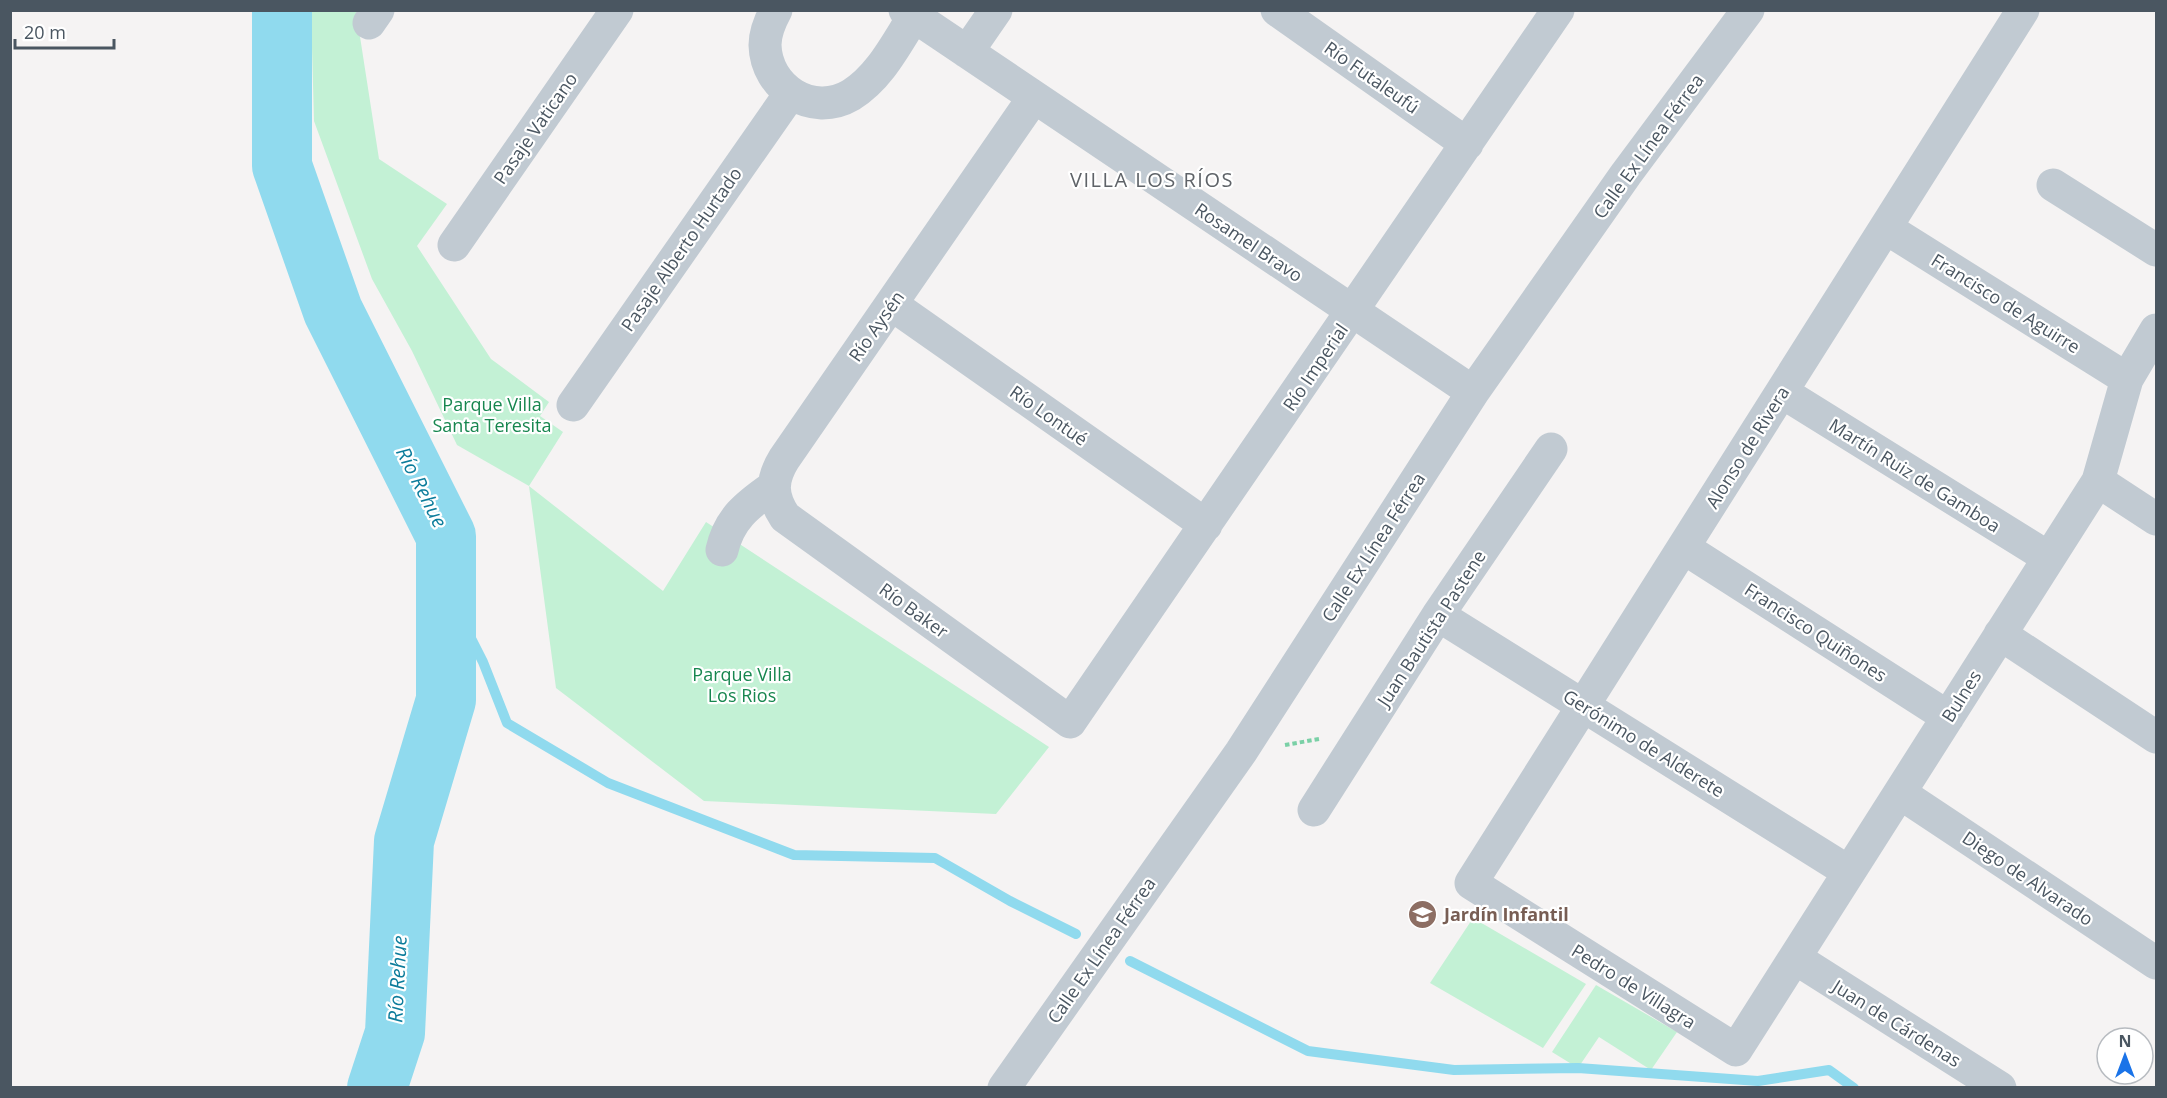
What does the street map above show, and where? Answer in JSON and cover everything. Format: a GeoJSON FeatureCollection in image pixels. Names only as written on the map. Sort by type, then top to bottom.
{"type":"FeatureCollection","features":[{"type":"Feature","properties":{"kind":"street","name":"Pasaje Vaticano"},"geometry":{"type":"LineString","coordinates":[[454,245],[617,10]]}},
{"type":"Feature","properties":{"kind":"street"},"geometry":{"type":"LineString","coordinates":[[776,10],[767,29],[766,58],[770,71],[790,93],[804,100],[819,103],[850,96],[875,75],[910,13]]}},
{"type":"Feature","properties":{"kind":"street"},"geometry":{"type":"LineString","coordinates":[[967,52],[996,10]]}},
{"type":"Feature","properties":{"kind":"street","name":"Río Futaleufú"},"geometry":{"type":"LineString","coordinates":[[1277,10],[1467,144]]}},
{"type":"Feature","properties":{"kind":"street","name":"Río Imperial"},"geometry":{"type":"LineString","coordinates":[[1070,722],[1558,10]]}},
{"type":"Feature","properties":{"kind":"street","name":"Calle Ex Línea Férrea"},"geometry":{"type":"LineString","coordinates":[[1005,1088],[1241,752],[1473,392],[1626,174],[1748,10]]}},
{"type":"Feature","properties":{"kind":"street","name":"Alonso de Rivera"},"geometry":{"type":"LineString","coordinates":[[1471,883],[2023,10]]}},
{"type":"Feature","properties":{"kind":"street","name":"Rosamel Bravo"},"geometry":{"type":"LineString","coordinates":[[910,13],[1473,392]]}},
{"type":"Feature","properties":{"kind":"street","name":"Pasaje Alberto Hurtado"},"geometry":{"type":"LineString","coordinates":[[573,405],[790,93]]}},
{"type":"Feature","properties":{"kind":"street","name":"Río Aysén"},"geometry":{"type":"LineString","coordinates":[[773,487],[777,470],[1034,97]]}},
{"type":"Feature","properties":{"kind":"street"},"geometry":{"type":"LineString","coordinates":[[2053,185],[2157,250]]}},
{"type":"Feature","properties":{"kind":"street","name":"Francisco de Aguirre"},"geometry":{"type":"LineString","coordinates":[[1886,228],[2127,379]]}},
{"type":"Feature","properties":{"kind":"street","name":"Río Lontué"},"geometry":{"type":"LineString","coordinates":[[891,304],[1206,525]]}},
{"type":"Feature","properties":{"kind":"street","name":"Bulnes"},"geometry":{"type":"LineString","coordinates":[[1736,1050],[2098,481],[2127,379],[2157,330]]}},
{"type":"Feature","properties":{"kind":"street","name":"Martín Ruiz de Gamboa"},"geometry":{"type":"LineString","coordinates":[[1782,392],[2049,558]]}},
{"type":"Feature","properties":{"kind":"street","name":"Juan Bautista Pastene"},"geometry":{"type":"LineString","coordinates":[[1314,810],[1438,615],[1551,449]]}},
{"type":"Feature","properties":{"kind":"street"},"geometry":{"type":"LineString","coordinates":[[2098,481],[2157,519]]}},
{"type":"Feature","properties":{"kind":"street"},"geometry":{"type":"LineString","coordinates":[[722,550],[731,523],[740,511],[773,487]]}},
{"type":"Feature","properties":{"kind":"street","name":"Río Baker"},"geometry":{"type":"LineString","coordinates":[[773,487],[778,507],[785,517],[1070,722]]}},
{"type":"Feature","properties":{"kind":"street","name":"Francisco Quiñones"},"geometry":{"type":"LineString","coordinates":[[1684,548],[1948,717]]}},
{"type":"Feature","properties":{"kind":"street","name":"Gerónimo de Alderete"},"geometry":{"type":"LineString","coordinates":[[1438,615],[1849,872]]}},
{"type":"Feature","properties":{"kind":"street"},"geometry":{"type":"LineString","coordinates":[[2000,634],[2157,737]]}},
{"type":"Feature","properties":{"kind":"street","name":"Diego de Alvarado"},"geometry":{"type":"LineString","coordinates":[[1900,793],[2157,963]]}},
{"type":"Feature","properties":{"kind":"street","name":"Pedro de Villagra"},"geometry":{"type":"LineString","coordinates":[[1471,883],[1736,1050]]}},
{"type":"Feature","properties":{"kind":"street","name":"Juan de Cárdenas"},"geometry":{"type":"LineString","coordinates":[[1795,958],[2000,1088]]}},
{"type":"Feature","properties":{"kind":"path"},"geometry":{"type":"LineString","coordinates":[[1241,752],[1364,732]]}},
{"type":"Feature","properties":{"kind":"green space","name":"Parque Villa Santa Teresita"},"geometry":{"type":"Polygon","coordinates":[[[311,11],[356,11],[379,159],[447,204],[417,246],[491,359],[549,402],[540,416],[563,432],[529,486],[457,445],[412,351],[372,279],[314,121],[311,11]]]}},
{"type":"Feature","properties":{"kind":"green space","name":"Parque Villa Los Rios"},"geometry":{"type":"Polygon","coordinates":[[[529,486],[663,591],[706,522],[1049,747],[996,814],[704,801],[556,688],[529,486]]]}},
{"type":"Feature","properties":{"kind":"green space"},"geometry":{"type":"Polygon","coordinates":[[[1473,918],[1586,984],[1543,1048],[1430,983],[1473,918]]]}},
{"type":"Feature","properties":{"kind":"green space"},"geometry":{"type":"Polygon","coordinates":[[[1596,985],[1677,1032],[1651,1070],[1599,1037],[1578,1068],[1552,1052],[1596,985]]]}},
{"type":"Feature","properties":{"kind":"waterway","name":"Río Rehue"},"geometry":{"type":"LineString","coordinates":[[282,10],[282,166],[333,311],[446,536],[446,700],[404,841],[395,1033],[377,1088]]}},
{"type":"Feature","properties":{"kind":"waterway"},"geometry":{"type":"LineString","coordinates":[[446,589],[483,662],[507,723],[608,783],[794,855],[935,858],[1010,901],[1076,934]]}},
{"type":"Feature","properties":{"kind":"waterway"},"geometry":{"type":"LineString","coordinates":[[1130,961],[1308,1051],[1454,1070],[1578,1068],[1758,1081],[1829,1070],[1854,1088]]}},
{"type":"Feature","properties":{"kind":"place","name":"Jardín Infantil"},"geometry":{"type":"Point","coordinates":[1423,914]}},
{"type":"Feature","properties":{"kind":"district","name":"VILLA LOS RÍOS"},"geometry":{"type":"Point","coordinates":[1152,179]}}]}
